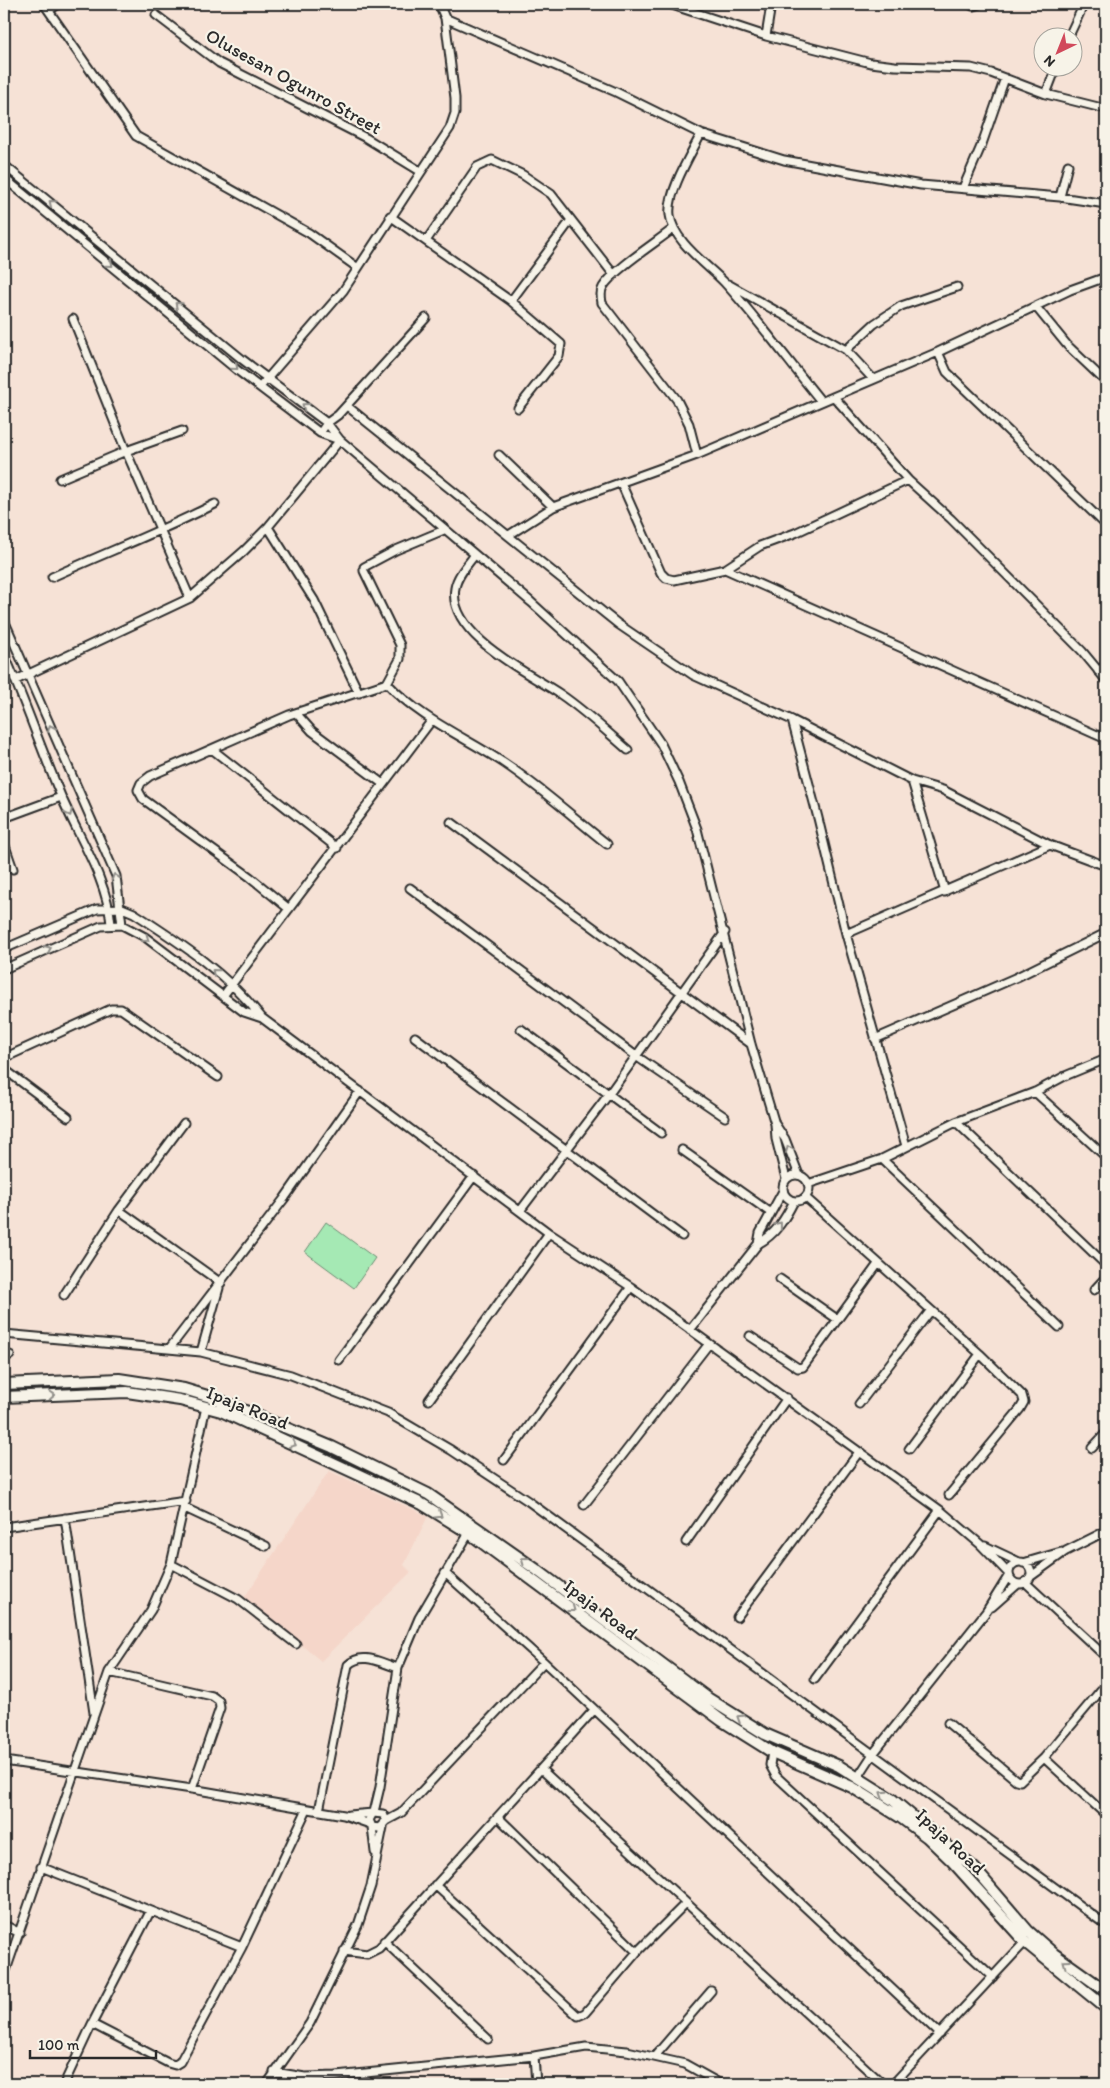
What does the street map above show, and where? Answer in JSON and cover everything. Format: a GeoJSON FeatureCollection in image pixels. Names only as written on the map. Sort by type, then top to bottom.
{"type":"FeatureCollection","features":[{"type":"Feature","properties":{"kind":"main road","name":"Ipaja Road"},"geometry":{"type":"LineString","coordinates":[[4,1384],[109,1379],[152,1382],[184,1389],[214,1398],[332,1447],[391,1474],[428,1494],[465,1517],[709,1699],[766,1734],[839,1766],[893,1800],[974,1868],[1028,1931],[1054,1954],[1106,1991]]}},
{"type":"Feature","properties":{"kind":"main road","name":"Ipaja Road"},"geometry":{"type":"LineString","coordinates":[[4,1397],[127,1392],[180,1400],[206,1407],[385,1485],[469,1533],[720,1720],[772,1752],[852,1787],[900,1817],[927,1837],[952,1861],[1025,1942],[1106,2008]]}},
{"type":"Feature","properties":{"kind":"main road"},"geometry":{"type":"LineString","coordinates":[[385,1485],[391,1474]]}},
{"type":"Feature","properties":{"kind":"street"},"geometry":{"type":"LineString","coordinates":[[59,4],[46,7],[136,136],[309,234],[358,268]]}},
{"type":"Feature","properties":{"kind":"street"},"geometry":{"type":"LineString","coordinates":[[260,387],[343,291],[390,216],[450,128],[454,113],[445,18],[437,4]]}},
{"type":"Feature","properties":{"kind":"street"},"geometry":{"type":"LineString","coordinates":[[669,4],[766,36],[884,65],[971,68],[1005,78],[1046,94],[1106,109]]}},
{"type":"Feature","properties":{"kind":"street"},"geometry":{"type":"LineString","coordinates":[[766,36],[770,11],[767,4]]}},
{"type":"Feature","properties":{"kind":"street"},"geometry":{"type":"LineString","coordinates":[[969,4],[973,6],[979,4]]}},
{"type":"Feature","properties":{"kind":"street"},"geometry":{"type":"LineString","coordinates":[[1073,28],[1084,4]]}},
{"type":"Feature","properties":{"kind":"street","name":"Olusesan Ogunro Street"},"geometry":{"type":"LineString","coordinates":[[156,15],[218,63],[366,138],[420,171]]}},
{"type":"Feature","properties":{"kind":"street"},"geometry":{"type":"LineString","coordinates":[[445,18],[616,92],[701,134],[784,160],[922,185],[1060,197],[1106,204]]}},
{"type":"Feature","properties":{"kind":"street"},"geometry":{"type":"LineString","coordinates":[[963,188],[982,144],[1005,78]]}},
{"type":"Feature","properties":{"kind":"street"},"geometry":{"type":"LineString","coordinates":[[1046,94],[1052,78]]}},
{"type":"Feature","properties":{"kind":"street"},"geometry":{"type":"LineString","coordinates":[[701,134],[672,198],[670,215],[674,228],[702,264],[723,281],[846,350],[873,379]]}},
{"type":"Feature","properties":{"kind":"street"},"geometry":{"type":"LineString","coordinates":[[426,241],[477,167],[492,160],[523,175],[551,194],[614,275]]}},
{"type":"Feature","properties":{"kind":"street"},"geometry":{"type":"LineString","coordinates":[[4,165],[267,378],[327,423],[340,440],[530,602],[618,681],[661,744],[697,829],[725,932],[752,1044],[775,1124],[776,1139],[786,1179],[783,1191],[760,1233],[758,1244]]}},
{"type":"Feature","properties":{"kind":"street"},"geometry":{"type":"LineString","coordinates":[[1060,197],[1068,165]]}},
{"type":"Feature","properties":{"kind":"street"},"geometry":{"type":"LineString","coordinates":[[4,178],[260,387],[320,433],[340,440]]}},
{"type":"Feature","properties":{"kind":"street"},"geometry":{"type":"LineString","coordinates":[[390,216],[511,301],[561,344],[559,356],[518,408]]}},
{"type":"Feature","properties":{"kind":"street"},"geometry":{"type":"LineString","coordinates":[[511,301],[571,220]]}},
{"type":"Feature","properties":{"kind":"street"},"geometry":{"type":"LineString","coordinates":[[674,228],[614,275],[603,287],[602,303],[677,400],[689,424],[697,455]]}},
{"type":"Feature","properties":{"kind":"street"},"geometry":{"type":"LineString","coordinates":[[90,249],[98,240]]}},
{"type":"Feature","properties":{"kind":"street"},"geometry":{"type":"LineString","coordinates":[[509,535],[553,507],[697,455],[820,400],[834,397],[938,352],[1070,290],[1106,277]]}},
{"type":"Feature","properties":{"kind":"street"},"geometry":{"type":"LineString","coordinates":[[723,281],[820,400]]}},
{"type":"Feature","properties":{"kind":"street"},"geometry":{"type":"LineString","coordinates":[[846,350],[874,324],[901,306],[957,287]]}},
{"type":"Feature","properties":{"kind":"street"},"geometry":{"type":"LineString","coordinates":[[1036,307],[1067,346],[1106,382]]}},
{"type":"Feature","properties":{"kind":"street"},"geometry":{"type":"LineString","coordinates":[[73,318],[159,532],[190,598]]}},
{"type":"Feature","properties":{"kind":"street"},"geometry":{"type":"LineString","coordinates":[[320,433],[327,423],[346,406],[426,318]]}},
{"type":"Feature","properties":{"kind":"street"},"geometry":{"type":"LineString","coordinates":[[938,352],[947,372],[1106,525]]}},
{"type":"Feature","properties":{"kind":"street"},"geometry":{"type":"LineString","coordinates":[[834,397],[908,480],[972,540],[1082,651],[1106,680]]}},
{"type":"Feature","properties":{"kind":"street"},"geometry":{"type":"LineString","coordinates":[[346,406],[618,624],[693,676],[792,720],[912,782],[943,790],[1050,845],[1106,866]]}},
{"type":"Feature","properties":{"kind":"street"},"geometry":{"type":"LineString","coordinates":[[60,479],[126,451],[182,431]]}},
{"type":"Feature","properties":{"kind":"street"},"geometry":{"type":"LineString","coordinates":[[16,680],[190,598],[244,551],[268,526],[340,440]]}},
{"type":"Feature","properties":{"kind":"street"},"geometry":{"type":"LineString","coordinates":[[499,455],[553,507]]}},
{"type":"Feature","properties":{"kind":"street"},"geometry":{"type":"LineString","coordinates":[[621,483],[661,573],[666,578],[674,580],[725,569],[760,546],[796,533],[908,480]]}},
{"type":"Feature","properties":{"kind":"street"},"geometry":{"type":"LineString","coordinates":[[52,577],[120,546],[159,532],[215,504]]}},
{"type":"Feature","properties":{"kind":"street"},"geometry":{"type":"LineString","coordinates":[[268,526],[314,600],[360,693]]}},
{"type":"Feature","properties":{"kind":"street"},"geometry":{"type":"LineString","coordinates":[[289,909],[250,877],[143,799],[138,790],[141,783],[150,776],[296,713],[387,683],[400,659],[400,645],[364,571],[364,567],[396,550],[444,530]]}},
{"type":"Feature","properties":{"kind":"street"},"geometry":{"type":"LineString","coordinates":[[474,556],[464,567],[455,587],[455,601],[461,617],[492,651],[578,706],[628,750]]}},
{"type":"Feature","properties":{"kind":"street"},"geometry":{"type":"LineString","coordinates":[[725,569],[1106,739]]}},
{"type":"Feature","properties":{"kind":"street"},"geometry":{"type":"LineString","coordinates":[[4,620],[116,876],[122,908],[122,925]]}},
{"type":"Feature","properties":{"kind":"street"},"geometry":{"type":"LineString","coordinates":[[4,654],[61,796],[101,884],[109,907],[110,924]]}},
{"type":"Feature","properties":{"kind":"street"},"geometry":{"type":"LineString","coordinates":[[1098,671],[1106,665]]}},
{"type":"Feature","properties":{"kind":"street"},"geometry":{"type":"LineString","coordinates":[[387,683],[400,697],[432,720],[505,764],[608,844]]}},
{"type":"Feature","properties":{"kind":"street"},"geometry":{"type":"LineString","coordinates":[[296,713],[312,732],[383,784]]}},
{"type":"Feature","properties":{"kind":"street"},"geometry":{"type":"LineString","coordinates":[[223,996],[337,848],[432,720]]}},
{"type":"Feature","properties":{"kind":"street"},"geometry":{"type":"LineString","coordinates":[[792,720],[846,934],[906,1146]]}},
{"type":"Feature","properties":{"kind":"street"},"geometry":{"type":"LineString","coordinates":[[213,750],[337,848]]}},
{"type":"Feature","properties":{"kind":"street"},"geometry":{"type":"LineString","coordinates":[[912,782],[945,892]]}},
{"type":"Feature","properties":{"kind":"street"},"geometry":{"type":"LineString","coordinates":[[4,818],[61,796]]}},
{"type":"Feature","properties":{"kind":"street"},"geometry":{"type":"LineString","coordinates":[[451,822],[752,1044]]}},
{"type":"Feature","properties":{"kind":"street"},"geometry":{"type":"LineString","coordinates":[[4,842],[13,869]]}},
{"type":"Feature","properties":{"kind":"street"},"geometry":{"type":"LineString","coordinates":[[846,934],[1050,845]]}},
{"type":"Feature","properties":{"kind":"street"},"geometry":{"type":"LineString","coordinates":[[410,888],[636,1056],[725,1117]]}},
{"type":"Feature","properties":{"kind":"street"},"geometry":{"type":"LineString","coordinates":[[4,949],[97,910],[109,907],[122,908],[134,912],[204,963],[250,1003],[262,1018],[549,1233],[632,1287],[708,1345],[787,1398],[940,1510],[980,1544],[1012,1580],[1024,1581],[1106,1657]]}},
{"type":"Feature","properties":{"kind":"street"},"geometry":{"type":"LineString","coordinates":[[4,969],[101,926],[110,924],[122,925],[145,937],[244,1012],[262,1018]]}},
{"type":"Feature","properties":{"kind":"street"},"geometry":{"type":"LineString","coordinates":[[520,1211],[609,1094],[725,932]]}},
{"type":"Feature","properties":{"kind":"street"},"geometry":{"type":"LineString","coordinates":[[875,1038],[1017,977],[1106,933]]}},
{"type":"Feature","properties":{"kind":"street"},"geometry":{"type":"LineString","coordinates":[[4,1058],[111,1009],[121,1009],[133,1015],[218,1077]]}},
{"type":"Feature","properties":{"kind":"street"},"geometry":{"type":"LineString","coordinates":[[522,1029],[660,1133]]}},
{"type":"Feature","properties":{"kind":"street"},"geometry":{"type":"LineString","coordinates":[[414,1037],[682,1236]]}},
{"type":"Feature","properties":{"kind":"street"},"geometry":{"type":"LineString","coordinates":[[808,1184],[882,1159],[956,1122],[1035,1092],[1106,1059]]}},
{"type":"Feature","properties":{"kind":"street"},"geometry":{"type":"LineString","coordinates":[[4,1069],[68,1117]]}},
{"type":"Feature","properties":{"kind":"street"},"geometry":{"type":"LineString","coordinates":[[169,1349],[221,1283],[360,1092]]}},
{"type":"Feature","properties":{"kind":"street"},"geometry":{"type":"LineString","coordinates":[[1035,1092],[1106,1157]]}},
{"type":"Feature","properties":{"kind":"street"},"geometry":{"type":"LineString","coordinates":[[956,1122],[1106,1265]]}},
{"type":"Feature","properties":{"kind":"street"},"geometry":{"type":"LineString","coordinates":[[64,1295],[119,1210],[184,1123]]}},
{"type":"Feature","properties":{"kind":"street"},"geometry":{"type":"LineString","coordinates":[[775,1124],[785,1139],[799,1175],[808,1184]]}},
{"type":"Feature","properties":{"kind":"street"},"geometry":{"type":"LineString","coordinates":[[682,1150],[771,1213]]}},
{"type":"Feature","properties":{"kind":"street"},"geometry":{"type":"LineString","coordinates":[[882,1159],[1059,1327]]}},
{"type":"Feature","properties":{"kind":"street"},"geometry":{"type":"LineString","coordinates":[[786,1179],[799,1175]]}},
{"type":"Feature","properties":{"kind":"street"},"geometry":{"type":"LineString","coordinates":[[339,1360],[474,1176]]}},
{"type":"Feature","properties":{"kind":"street"},"geometry":{"type":"LineString","coordinates":[[805,1197],[808,1184]]}},
{"type":"Feature","properties":{"kind":"street"},"geometry":{"type":"LineString","coordinates":[[783,1191],[787,1198],[794,1200],[805,1197]]}},
{"type":"Feature","properties":{"kind":"street"},"geometry":{"type":"LineString","coordinates":[[805,1197],[980,1354],[1022,1395],[1024,1402],[1020,1409],[949,1495]]}},
{"type":"Feature","properties":{"kind":"street"},"geometry":{"type":"LineString","coordinates":[[690,1330],[758,1244],[768,1238],[778,1228],[794,1200]]}},
{"type":"Feature","properties":{"kind":"street"},"geometry":{"type":"LineString","coordinates":[[119,1210],[221,1283]]}},
{"type":"Feature","properties":{"kind":"street"},"geometry":{"type":"LineString","coordinates":[[429,1400],[549,1233]]}},
{"type":"Feature","properties":{"kind":"street"},"geometry":{"type":"LineString","coordinates":[[750,1336],[798,1368],[806,1363],[878,1264]]}},
{"type":"Feature","properties":{"kind":"street"},"geometry":{"type":"LineString","coordinates":[[1094,1290],[1106,1277]]}},
{"type":"Feature","properties":{"kind":"street"},"geometry":{"type":"LineString","coordinates":[[780,1279],[837,1319]]}},
{"type":"Feature","properties":{"kind":"street"},"geometry":{"type":"LineString","coordinates":[[201,1352],[221,1283]]}},
{"type":"Feature","properties":{"kind":"street"},"geometry":{"type":"LineString","coordinates":[[504,1460],[632,1287]]}},
{"type":"Feature","properties":{"kind":"street"},"geometry":{"type":"LineString","coordinates":[[859,1404],[931,1310]]}},
{"type":"Feature","properties":{"kind":"street"},"geometry":{"type":"LineString","coordinates":[[4,1334],[201,1352],[291,1375],[388,1413],[451,1450],[528,1501],[1106,1925]]}},
{"type":"Feature","properties":{"kind":"street"},"geometry":{"type":"LineString","coordinates":[[584,1504],[708,1345]]}},
{"type":"Feature","properties":{"kind":"street"},"geometry":{"type":"LineString","coordinates":[[909,1449],[980,1354]]}},
{"type":"Feature","properties":{"kind":"street"},"geometry":{"type":"LineString","coordinates":[[686,1542],[787,1398]]}},
{"type":"Feature","properties":{"kind":"street"},"geometry":{"type":"LineString","coordinates":[[4,1976],[109,1672],[151,1610],[171,1564],[186,1504],[206,1407]]}},
{"type":"Feature","properties":{"kind":"street"},"geometry":{"type":"LineString","coordinates":[[1092,1448],[1106,1433]]}},
{"type":"Feature","properties":{"kind":"street"},"geometry":{"type":"LineString","coordinates":[[737,1617],[859,1452]]}},
{"type":"Feature","properties":{"kind":"street"},"geometry":{"type":"LineString","coordinates":[[4,1527],[186,1504],[266,1546]]}},
{"type":"Feature","properties":{"kind":"street"},"geometry":{"type":"LineString","coordinates":[[815,1679],[940,1510]]}},
{"type":"Feature","properties":{"kind":"street"},"geometry":{"type":"LineString","coordinates":[[65,1518],[94,1716]]}},
{"type":"Feature","properties":{"kind":"street"},"geometry":{"type":"LineString","coordinates":[[986,1612],[1024,1581],[1066,1551],[1106,1531]]}},
{"type":"Feature","properties":{"kind":"street"},"geometry":{"type":"LineString","coordinates":[[376,1857],[369,1820],[374,1813],[380,1787],[398,1668],[419,1618],[469,1533]]}},
{"type":"Feature","properties":{"kind":"street"},"geometry":{"type":"LineString","coordinates":[[980,1544],[1021,1563],[1030,1570],[1024,1581]]}},
{"type":"Feature","properties":{"kind":"street"},"geometry":{"type":"LineString","coordinates":[[858,1777],[873,1754],[986,1612],[1009,1575],[1012,1566],[1066,1551]]}},
{"type":"Feature","properties":{"kind":"street"},"geometry":{"type":"LineString","coordinates":[[171,1564],[238,1599],[296,1644]]}},
{"type":"Feature","properties":{"kind":"street"},"geometry":{"type":"LineString","coordinates":[[445,1573],[544,1662],[940,2034]]}},
{"type":"Feature","properties":{"kind":"street"},"geometry":{"type":"LineString","coordinates":[[319,1810],[348,1666],[355,1659],[361,1657],[398,1668]]}},
{"type":"Feature","properties":{"kind":"street"},"geometry":{"type":"LineString","coordinates":[[4,1761],[192,1788],[319,1810],[344,1815],[371,1825],[402,1813],[544,1662]]}},
{"type":"Feature","properties":{"kind":"street"},"geometry":{"type":"LineString","coordinates":[[109,1672],[212,1696],[220,1701],[220,1708],[192,1788]]}},
{"type":"Feature","properties":{"kind":"street"},"geometry":{"type":"LineString","coordinates":[[948,1723],[1016,1780],[1020,1781],[1026,1778],[1044,1758],[1106,1684]]}},
{"type":"Feature","properties":{"kind":"street"},"geometry":{"type":"LineString","coordinates":[[1100,1691],[1106,1697]]}},
{"type":"Feature","properties":{"kind":"street"},"geometry":{"type":"LineString","coordinates":[[344,1951],[367,1954],[384,1942],[499,1818],[594,1710]]}},
{"type":"Feature","properties":{"kind":"street"},"geometry":{"type":"LineString","coordinates":[[772,1752],[770,1765],[776,1776],[994,1977]]}},
{"type":"Feature","properties":{"kind":"street"},"geometry":{"type":"LineString","coordinates":[[1044,1758],[1106,1815]]}},
{"type":"Feature","properties":{"kind":"street"},"geometry":{"type":"LineString","coordinates":[[542,1770],[883,2084]]}},
{"type":"Feature","properties":{"kind":"street"},"geometry":{"type":"LineString","coordinates":[[267,2084],[310,2023],[366,1905],[384,1821],[380,1787]]}},
{"type":"Feature","properties":{"kind":"street"},"geometry":{"type":"LineString","coordinates":[[92,2024],[168,2063],[175,2065],[180,2062],[242,1947],[307,1809]]}},
{"type":"Feature","properties":{"kind":"street"},"geometry":{"type":"LineString","coordinates":[[344,1815],[374,1813],[384,1821]]}},
{"type":"Feature","properties":{"kind":"street"},"geometry":{"type":"LineString","coordinates":[[499,1818],[637,1952]]}},
{"type":"Feature","properties":{"kind":"street"},"geometry":{"type":"LineString","coordinates":[[41,1867],[150,1912],[242,1947]]}},
{"type":"Feature","properties":{"kind":"street"},"geometry":{"type":"LineString","coordinates":[[435,1885],[578,2016],[585,2013],[637,1952],[686,1904]]}},
{"type":"Feature","properties":{"kind":"street"},"geometry":{"type":"LineString","coordinates":[[64,2084],[92,2024],[150,1912]]}},
{"type":"Feature","properties":{"kind":"street"},"geometry":{"type":"LineString","coordinates":[[4,1925],[20,1933]]}},
{"type":"Feature","properties":{"kind":"street"},"geometry":{"type":"LineString","coordinates":[[384,1942],[488,2039]]}},
{"type":"Feature","properties":{"kind":"street"},"geometry":{"type":"LineString","coordinates":[[893,2084],[1025,1942]]}},
{"type":"Feature","properties":{"kind":"street"},"geometry":{"type":"LineString","coordinates":[[655,2056],[711,1991]]}},
{"type":"Feature","properties":{"kind":"street"},"geometry":{"type":"LineString","coordinates":[[274,2072],[305,2077],[336,2076],[534,2056],[586,2047],[655,2056],[685,2064],[721,2084]]}},
{"type":"Feature","properties":{"kind":"street"},"geometry":{"type":"LineString","coordinates":[[534,2056],[536,2084]]}},
{"type":"Feature","properties":{"kind":"shaded area"},"geometry":{"type":"Polygon","coordinates":[[[329,1471],[428,1516],[404,1565],[411,1572],[321,1661],[244,1598],[329,1471]]]}},
{"type":"Feature","properties":{"kind":"green space"},"geometry":{"type":"Polygon","coordinates":[[[326,1222],[375,1258],[354,1288],[305,1252],[326,1222]]]}}]}
